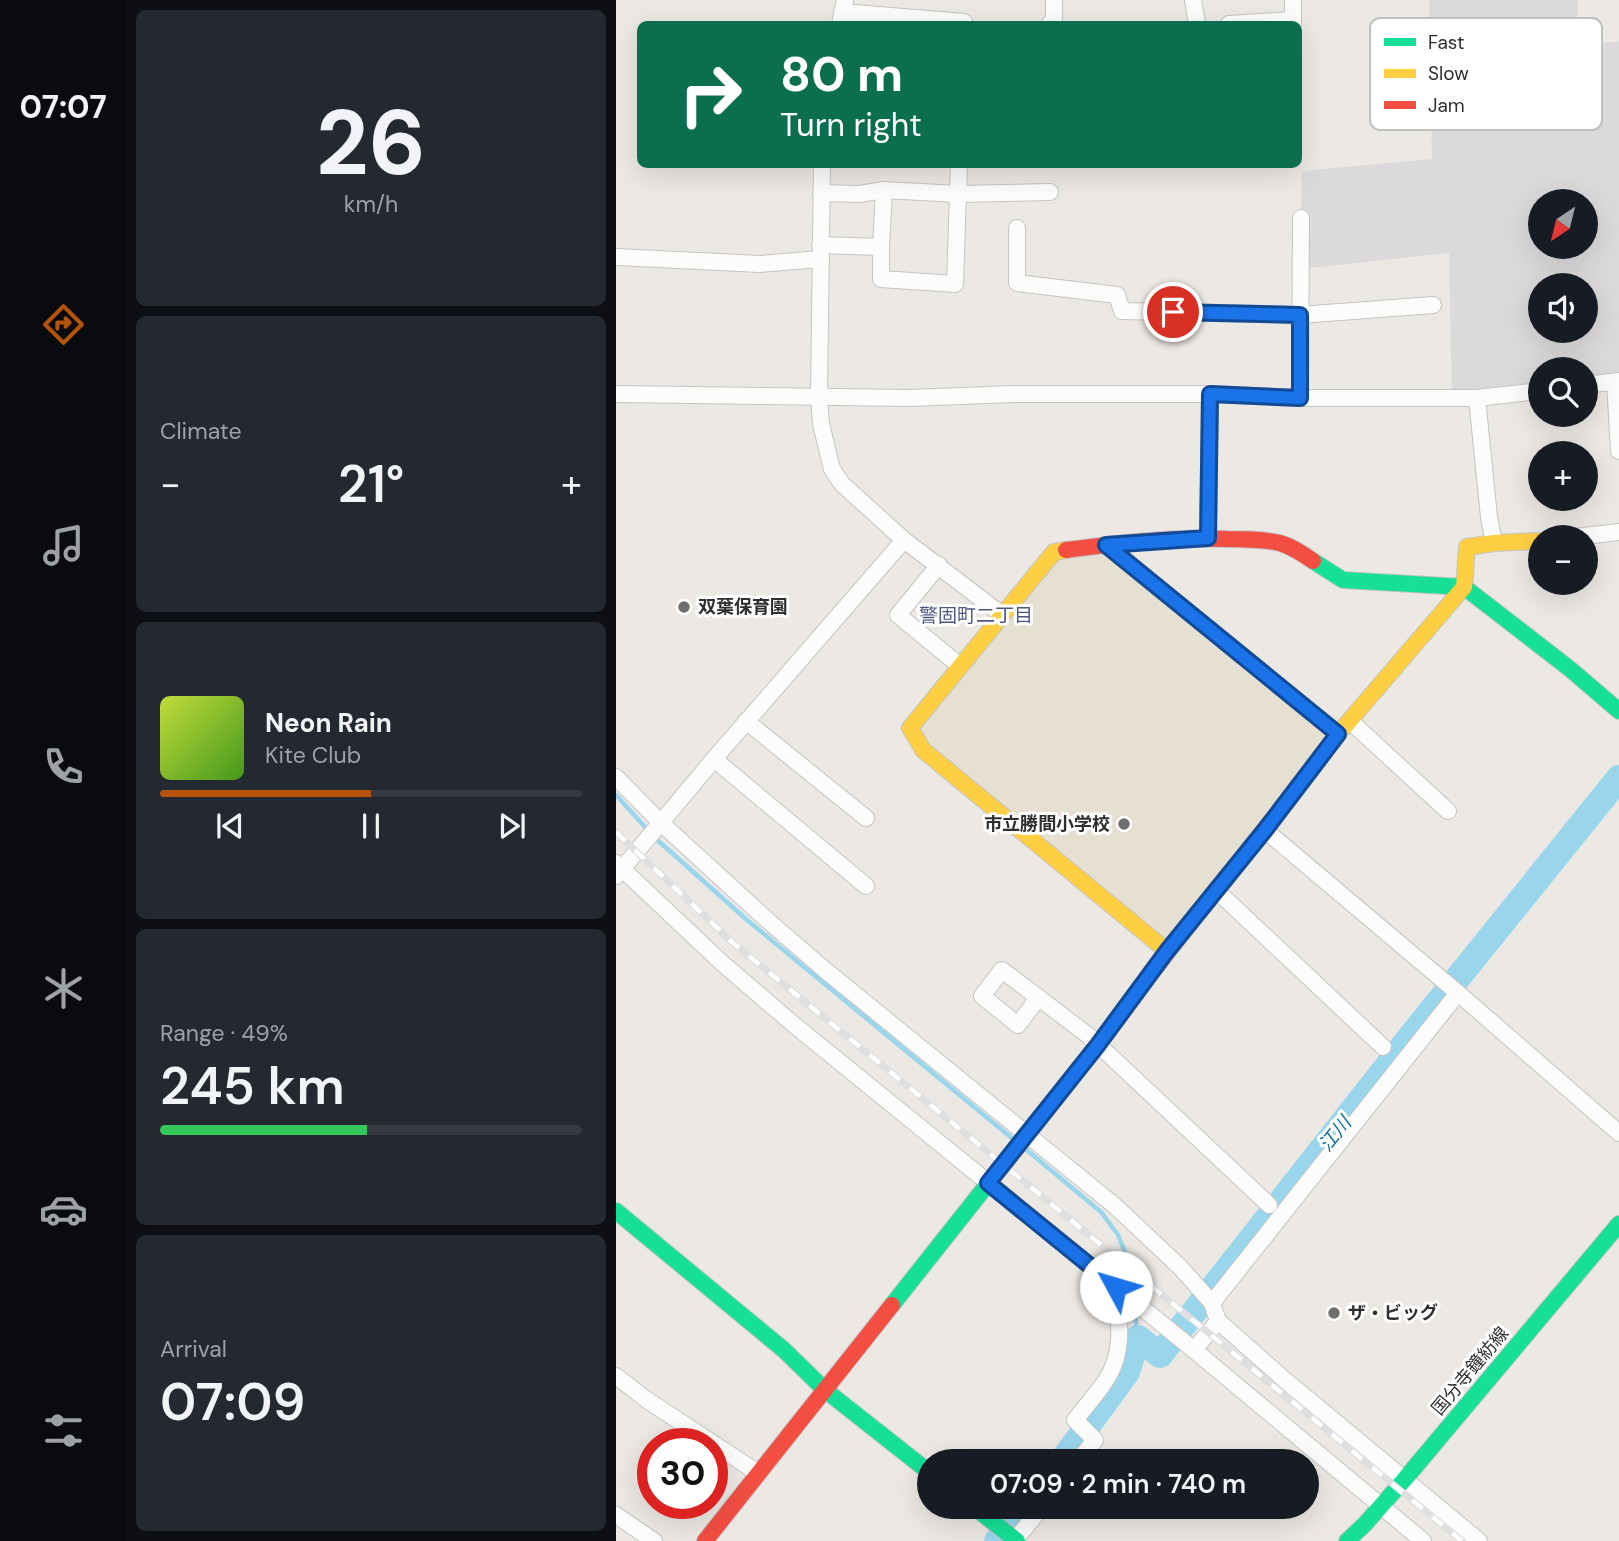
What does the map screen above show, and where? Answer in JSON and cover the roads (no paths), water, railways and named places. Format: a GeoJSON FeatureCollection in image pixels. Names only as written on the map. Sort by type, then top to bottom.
{"type":"FeatureCollection","features":[{"type":"Feature","properties":{"kind":"street"},"geometry":{"type":"LineString","coordinates":[[1052,21],[1054,0]]}},
{"type":"Feature","properties":{"kind":"street"},"geometry":{"type":"LineString","coordinates":[[1194,0],[1197,21]]}},
{"type":"Feature","properties":{"kind":"street"},"geometry":{"type":"LineString","coordinates":[[1293,0],[1293,21]]}},
{"type":"Feature","properties":{"kind":"street"},"geometry":{"type":"LineString","coordinates":[[842,12],[952,21]]}},
{"type":"Feature","properties":{"kind":"street"},"geometry":{"type":"LineString","coordinates":[[822,168],[819,396],[821,424],[832,469],[842,484],[904,540],[1001,614]]}},
{"type":"Feature","properties":{"kind":"street"},"geometry":{"type":"LineString","coordinates":[[884,190],[881,279],[955,284],[959,168]]}},
{"type":"Feature","properties":{"kind":"street"},"geometry":{"type":"LineString","coordinates":[[821,193],[859,194],[884,190],[958,194],[1050,192]]}},
{"type":"Feature","properties":{"kind":"street"},"geometry":{"type":"LineString","coordinates":[[1300,398],[1301,218]]}},
{"type":"Feature","properties":{"kind":"street"},"geometry":{"type":"LineString","coordinates":[[1017,228],[1017,283],[1116,295],[1122,311],[1300,315],[1433,305]]}},
{"type":"Feature","properties":{"kind":"street"},"geometry":{"type":"LineString","coordinates":[[616,257],[760,264],[820,252],[881,247]]}},
{"type":"Feature","properties":{"kind":"street"},"geometry":{"type":"LineString","coordinates":[[1598,384],[1617,382],[1619,451]]}},
{"type":"Feature","properties":{"kind":"street"},"geometry":{"type":"LineString","coordinates":[[616,394],[910,398],[1012,394],[1210,394],[1300,398],[1477,398],[1528,392]]}},
{"type":"Feature","properties":{"kind":"street"},"geometry":{"type":"LineString","coordinates":[[1208,538],[1210,394]]}},
{"type":"Feature","properties":{"kind":"street"},"geometry":{"type":"LineString","coordinates":[[1477,398],[1494,543]]}},
{"type":"Feature","properties":{"kind":"street"},"geometry":{"type":"LineString","coordinates":[[1598,534],[1619,532]]}},
{"type":"Feature","properties":{"kind":"street"},"geometry":{"type":"LineString","coordinates":[[1167,951],[923,750],[911,728],[1054,552],[1106,545],[1208,538],[1271,540],[1292,547],[1330,575],[1343,580],[1464,587],[1570,669],[1619,711]]}},
{"type":"Feature","properties":{"kind":"street"},"geometry":{"type":"LineString","coordinates":[[904,540],[618,869],[652,897],[722,964],[793,1024],[1194,1350],[1422,1541]]}},
{"type":"Feature","properties":{"kind":"street"},"geometry":{"type":"LineString","coordinates":[[705,1541],[1097,1046],[1167,951],[1338,734],[1464,587],[1467,547],[1528,542]]}},
{"type":"Feature","properties":{"kind":"street"},"geometry":{"type":"LineString","coordinates":[[1106,545],[1338,734]]}},
{"type":"Feature","properties":{"kind":"street"},"geometry":{"type":"LineString","coordinates":[[939,565],[898,615],[960,666]]}},
{"type":"Feature","properties":{"kind":"street"},"geometry":{"type":"LineString","coordinates":[[1350,720],[1448,811]]}},
{"type":"Feature","properties":{"kind":"street"},"geometry":{"type":"LineString","coordinates":[[746,721],[866,818]]}},
{"type":"Feature","properties":{"kind":"street"},"geometry":{"type":"LineString","coordinates":[[714,759],[866,886]]}},
{"type":"Feature","properties":{"kind":"street"},"geometry":{"type":"LineString","coordinates":[[616,776],[660,822],[825,970],[1115,1206],[1180,1267],[1212,1303],[1218,1321],[1479,1541]]}},
{"type":"Feature","properties":{"kind":"street"},"geometry":{"type":"LineString","coordinates":[[1265,830],[1619,1133]]}},
{"type":"Feature","properties":{"kind":"street"},"geometry":{"type":"LineString","coordinates":[[1216,890],[1383,1048]]}},
{"type":"Feature","properties":{"kind":"street"},"geometry":{"type":"LineString","coordinates":[[1212,1303],[1458,993]]}},
{"type":"Feature","properties":{"kind":"street"},"geometry":{"type":"LineString","coordinates":[[1038,998],[1088,1036],[1269,1205]]}},
{"type":"Feature","properties":{"kind":"street"},"geometry":{"type":"LineString","coordinates":[[616,1211],[784,1350],[825,1390],[917,1463]]}},
{"type":"Feature","properties":{"kind":"street","name":"国分寺鐘紡線"},"geometry":{"type":"LineString","coordinates":[[1347,1541],[1404,1480],[1619,1224]]}},
{"type":"Feature","properties":{"kind":"street"},"geometry":{"type":"LineString","coordinates":[[1088,1449],[1095,1440],[1075,1420],[1107,1379],[1116,1358],[1121,1330],[1116,1287]]}},
{"type":"Feature","properties":{"kind":"street"},"geometry":{"type":"LineString","coordinates":[[1194,1350],[1218,1321]]}},
{"type":"Feature","properties":{"kind":"street"},"geometry":{"type":"LineString","coordinates":[[616,1376],[647,1400],[758,1473]]}},
{"type":"Feature","properties":{"kind":"street"},"geometry":{"type":"LineString","coordinates":[[616,1515],[654,1541]]}},
{"type":"Feature","properties":{"kind":"street"},"geometry":{"type":"LineString","coordinates":[[989,1519],[1016,1540],[1033,1519]]}},
{"type":"Feature","properties":{"kind":"waterway","name":"江川"},"geometry":{"type":"LineString","coordinates":[[1071,1449],[1127,1372],[1138,1338],[1160,1355],[1415,1031],[1619,778]]}},
{"type":"Feature","properties":{"kind":"waterway"},"geometry":{"type":"LineString","coordinates":[[616,795],[654,837],[747,920],[1013,1139]]}},
{"type":"Feature","properties":{"kind":"waterway"},"geometry":{"type":"LineString","coordinates":[[1022,1146],[1101,1212],[1118,1235],[1129,1262],[1133,1292]]}},
{"type":"Feature","properties":{"kind":"waterway"},"geometry":{"type":"LineString","coordinates":[[1134,1308],[1138,1338]]}},
{"type":"Feature","properties":{"kind":"waterway","name":"江川"},"geometry":{"type":"LineString","coordinates":[[997,1541],[1016,1519]]}},
{"type":"Feature","properties":{"kind":"railway"},"geometry":{"type":"LineString","coordinates":[[616,832],[732,942],[1462,1541]]}},
{"type":"Feature","properties":{"kind":"place","name":"双葉保育園"},"geometry":{"type":"Point","coordinates":[684,607]}},
{"type":"Feature","properties":{"kind":"place","name":"市立勝間小学校"},"geometry":{"type":"Point","coordinates":[1124,824]}},
{"type":"Feature","properties":{"kind":"place","name":"ザ・ビッグ"},"geometry":{"type":"Point","coordinates":[1334,1313]}},
{"type":"Feature","properties":{"kind":"district","name":"警固町二丁目"},"geometry":{"type":"Point","coordinates":[976,615]}}]}
